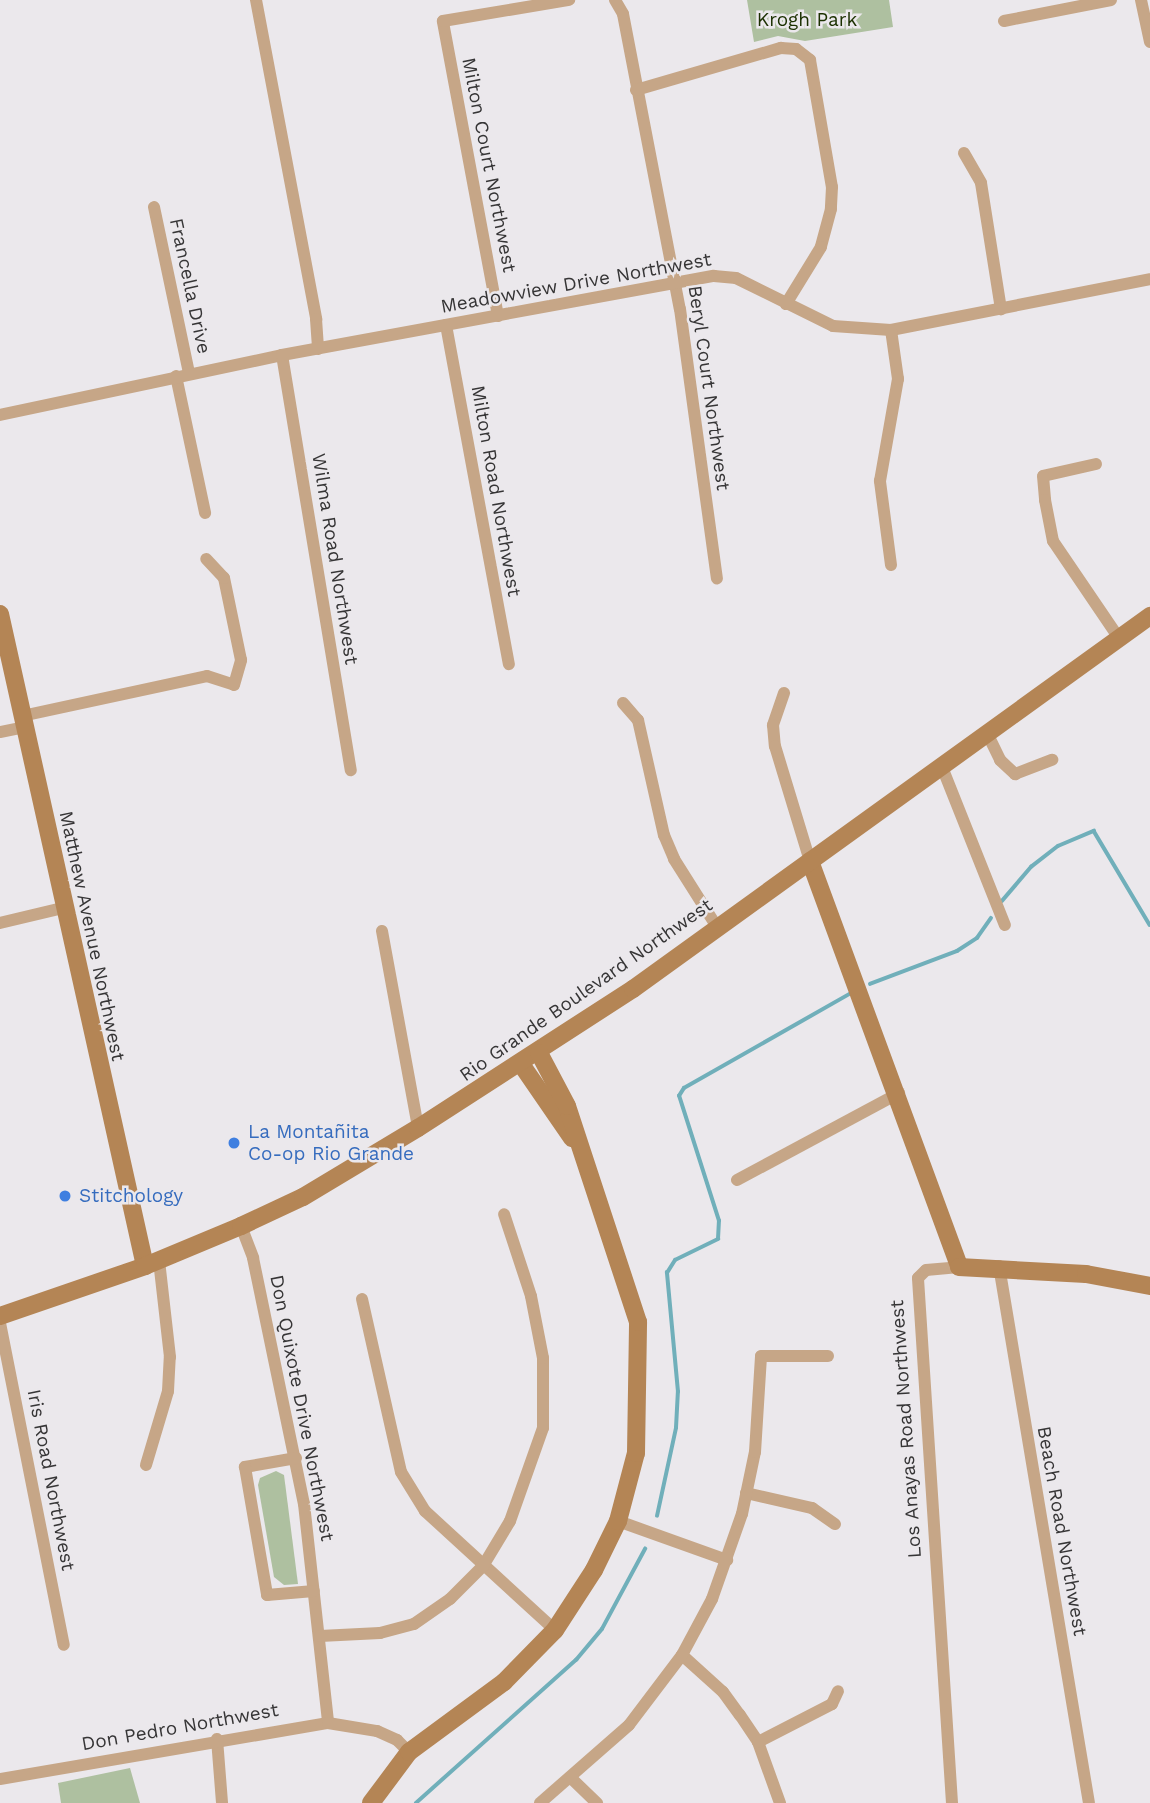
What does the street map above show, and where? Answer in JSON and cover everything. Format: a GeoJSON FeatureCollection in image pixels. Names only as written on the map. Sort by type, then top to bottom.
{"type":"FeatureCollection","features":[{"type":"Feature","properties":{"kind":"street"},"geometry":{"type":"LineString","coordinates":[[256,0],[316,319],[318,349]]}},
{"type":"Feature","properties":{"kind":"street","name":"Milton Court Northwest"},"geometry":{"type":"LineString","coordinates":[[498,316],[443,21],[569,0]]}},
{"type":"Feature","properties":{"kind":"street","name":"Beryl Court Northwest"},"geometry":{"type":"LineString","coordinates":[[615,0],[622,14],[675,282],[717,578]]}},
{"type":"Feature","properties":{"kind":"street"},"geometry":{"type":"LineString","coordinates":[[1004,21],[1111,0]]}},
{"type":"Feature","properties":{"kind":"street"},"geometry":{"type":"LineString","coordinates":[[1141,0],[1150,42]]}},
{"type":"Feature","properties":{"kind":"street"},"geometry":{"type":"LineString","coordinates":[[636,90],[781,48],[796,49],[810,61],[831,209],[821,247],[786,304]]}},
{"type":"Feature","properties":{"kind":"street"},"geometry":{"type":"LineString","coordinates":[[964,153],[981,183],[1001,309]]}},
{"type":"Feature","properties":{"kind":"street","name":"Francella Drive"},"geometry":{"type":"LineString","coordinates":[[154,206],[205,513]]}},
{"type":"Feature","properties":{"kind":"street","name":"Meadowview Drive Northwest"},"geometry":{"type":"LineString","coordinates":[[0,415],[282,355],[675,282],[736,278],[833,326],[891,330],[1150,279]]}},
{"type":"Feature","properties":{"kind":"street","name":"Milton Road Northwest"},"geometry":{"type":"LineString","coordinates":[[446,325],[509,664]]}},
{"type":"Feature","properties":{"kind":"street"},"geometry":{"type":"LineString","coordinates":[[891,330],[898,379],[880,481],[891,565]]}},
{"type":"Feature","properties":{"kind":"street","name":"Wilma Road Northwest"},"geometry":{"type":"LineString","coordinates":[[282,355],[351,770]]}},
{"type":"Feature","properties":{"kind":"street"},"geometry":{"type":"LineString","coordinates":[[1096,464],[1043,476],[1047,510],[1054,541],[1064,561],[1119,638]]}},
{"type":"Feature","properties":{"kind":"street"},"geometry":{"type":"LineString","coordinates":[[0,732],[24,721],[207,676],[234,685],[241,660],[224,578],[206,559]]}},
{"type":"Feature","properties":{"kind":"street","name":"Matthew Avenue Northwest"},"geometry":{"type":"LineString","coordinates":[[0,614],[63,908],[152,1263],[170,1357],[167,1391],[146,1465]]}},
{"type":"Feature","properties":{"kind":"street","name":"Rio Grande Boulevard Northwest"},"geometry":{"type":"LineString","coordinates":[[0,1316],[152,1263],[241,1226],[303,1197],[418,1128],[538,1053],[942,768],[1150,616]]}},
{"type":"Feature","properties":{"kind":"street"},"geometry":{"type":"LineString","coordinates":[[784,693],[773,726],[775,746],[810,861],[899,1093],[960,1267],[999,1266],[1086,1274],[1150,1286]]}},
{"type":"Feature","properties":{"kind":"street"},"geometry":{"type":"LineString","coordinates":[[623,703],[638,720],[664,835],[674,859],[717,927]]}},
{"type":"Feature","properties":{"kind":"street"},"geometry":{"type":"LineString","coordinates":[[988,735],[1000,760],[1016,774],[1052,760]]}},
{"type":"Feature","properties":{"kind":"street"},"geometry":{"type":"LineString","coordinates":[[942,768],[1005,925]]}},
{"type":"Feature","properties":{"kind":"street"},"geometry":{"type":"LineString","coordinates":[[0,923],[63,908]]}},
{"type":"Feature","properties":{"kind":"street"},"geometry":{"type":"LineString","coordinates":[[382,931],[418,1128]]}},
{"type":"Feature","properties":{"kind":"street"},"geometry":{"type":"LineString","coordinates":[[371,1803],[409,1752],[493,1690],[555,1630],[594,1570],[618,1521],[636,1453],[641,1342],[620,1261],[576,1143],[567,1106],[538,1053]]}},
{"type":"Feature","properties":{"kind":"street"},"geometry":{"type":"LineString","coordinates":[[521,1064],[576,1143]]}},
{"type":"Feature","properties":{"kind":"street"},"geometry":{"type":"LineString","coordinates":[[737,1180],[899,1093]]}},
{"type":"Feature","properties":{"kind":"street"},"geometry":{"type":"LineString","coordinates":[[320,1636],[380,1633],[414,1624],[450,1598],[483,1566],[510,1521],[543,1427],[543,1358],[531,1296],[504,1214]]}},
{"type":"Feature","properties":{"kind":"street","name":"Don Quixote Drive Northwest"},"geometry":{"type":"LineString","coordinates":[[241,1226],[253,1258],[296,1458],[320,1636],[328,1723]]}},
{"type":"Feature","properties":{"kind":"street","name":"Beach Road Northwest"},"geometry":{"type":"LineString","coordinates":[[999,1266],[1089,1803]]}},
{"type":"Feature","properties":{"kind":"street","name":"Los Anayas Road Northwest"},"geometry":{"type":"LineString","coordinates":[[952,1803],[918,1278],[926,1270],[960,1267]]}},
{"type":"Feature","properties":{"kind":"street"},"geometry":{"type":"LineString","coordinates":[[362,1299],[401,1472],[425,1511],[555,1630]]}},
{"type":"Feature","properties":{"kind":"street","name":"Iris Road Northwest"},"geometry":{"type":"LineString","coordinates":[[0,1324],[64,1645]]}},
{"type":"Feature","properties":{"kind":"street"},"geometry":{"type":"LineString","coordinates":[[540,1803],[572,1779],[624,1731],[682,1656],[727,1560],[746,1493],[755,1452],[761,1356],[828,1356]]}},
{"type":"Feature","properties":{"kind":"street"},"geometry":{"type":"LineString","coordinates":[[296,1458],[245,1467],[267,1595],[314,1591]]}},
{"type":"Feature","properties":{"kind":"street"},"geometry":{"type":"LineString","coordinates":[[746,1493],[812,1508],[835,1524]]}},
{"type":"Feature","properties":{"kind":"street"},"geometry":{"type":"LineString","coordinates":[[618,1521],[727,1560]]}},
{"type":"Feature","properties":{"kind":"street"},"geometry":{"type":"LineString","coordinates":[[682,1656],[723,1692],[758,1742],[780,1803]]}},
{"type":"Feature","properties":{"kind":"street"},"geometry":{"type":"LineString","coordinates":[[758,1742],[832,1704],[838,1691]]}},
{"type":"Feature","properties":{"kind":"street","name":"Don Pedro Northwest"},"geometry":{"type":"LineString","coordinates":[[0,1779],[217,1739],[328,1723],[377,1731],[397,1740],[409,1752]]}},
{"type":"Feature","properties":{"kind":"street"},"geometry":{"type":"LineString","coordinates":[[217,1739],[222,1803]]}},
{"type":"Feature","properties":{"kind":"street"},"geometry":{"type":"LineString","coordinates":[[572,1779],[597,1803]]}},
{"type":"Feature","properties":{"kind":"green space","name":"Krogh Park"},"geometry":{"type":"Polygon","coordinates":[[[747,0],[889,0],[893,27],[805,41],[778,36],[754,42],[747,0]]]}},
{"type":"Feature","properties":{"kind":"green space"},"geometry":{"type":"Polygon","coordinates":[[[276,1471],[284,1475],[298,1584],[284,1585],[274,1577],[258,1485],[260,1478],[276,1471]]]}},
{"type":"Feature","properties":{"kind":"green space"},"geometry":{"type":"Polygon","coordinates":[[[130,1768],[140,1803],[61,1803],[58,1783],[130,1768]]]}},
{"type":"Feature","properties":{"kind":"waterway"},"geometry":{"type":"LineString","coordinates":[[1002,901],[1031,867],[1058,846],[1094,831],[1150,925]]}},
{"type":"Feature","properties":{"kind":"waterway"},"geometry":{"type":"LineString","coordinates":[[870,984],[957,951],[977,938],[991,918]]}},
{"type":"Feature","properties":{"kind":"waterway"},"geometry":{"type":"LineString","coordinates":[[657,1516],[676,1428],[678,1392],[667,1273],[675,1260],[718,1239],[719,1221],[679,1096],[684,1088],[851,993]]}},
{"type":"Feature","properties":{"kind":"waterway"},"geometry":{"type":"LineString","coordinates":[[416,1803],[576,1660],[602,1629],[645,1549]]}},
{"type":"Feature","properties":{"kind":"place","name":"La Montañita Co-op Rio Grande"},"geometry":{"type":"Point","coordinates":[234,1143]}},
{"type":"Feature","properties":{"kind":"place","name":"Stitchology"},"geometry":{"type":"Point","coordinates":[65,1196]}}]}
